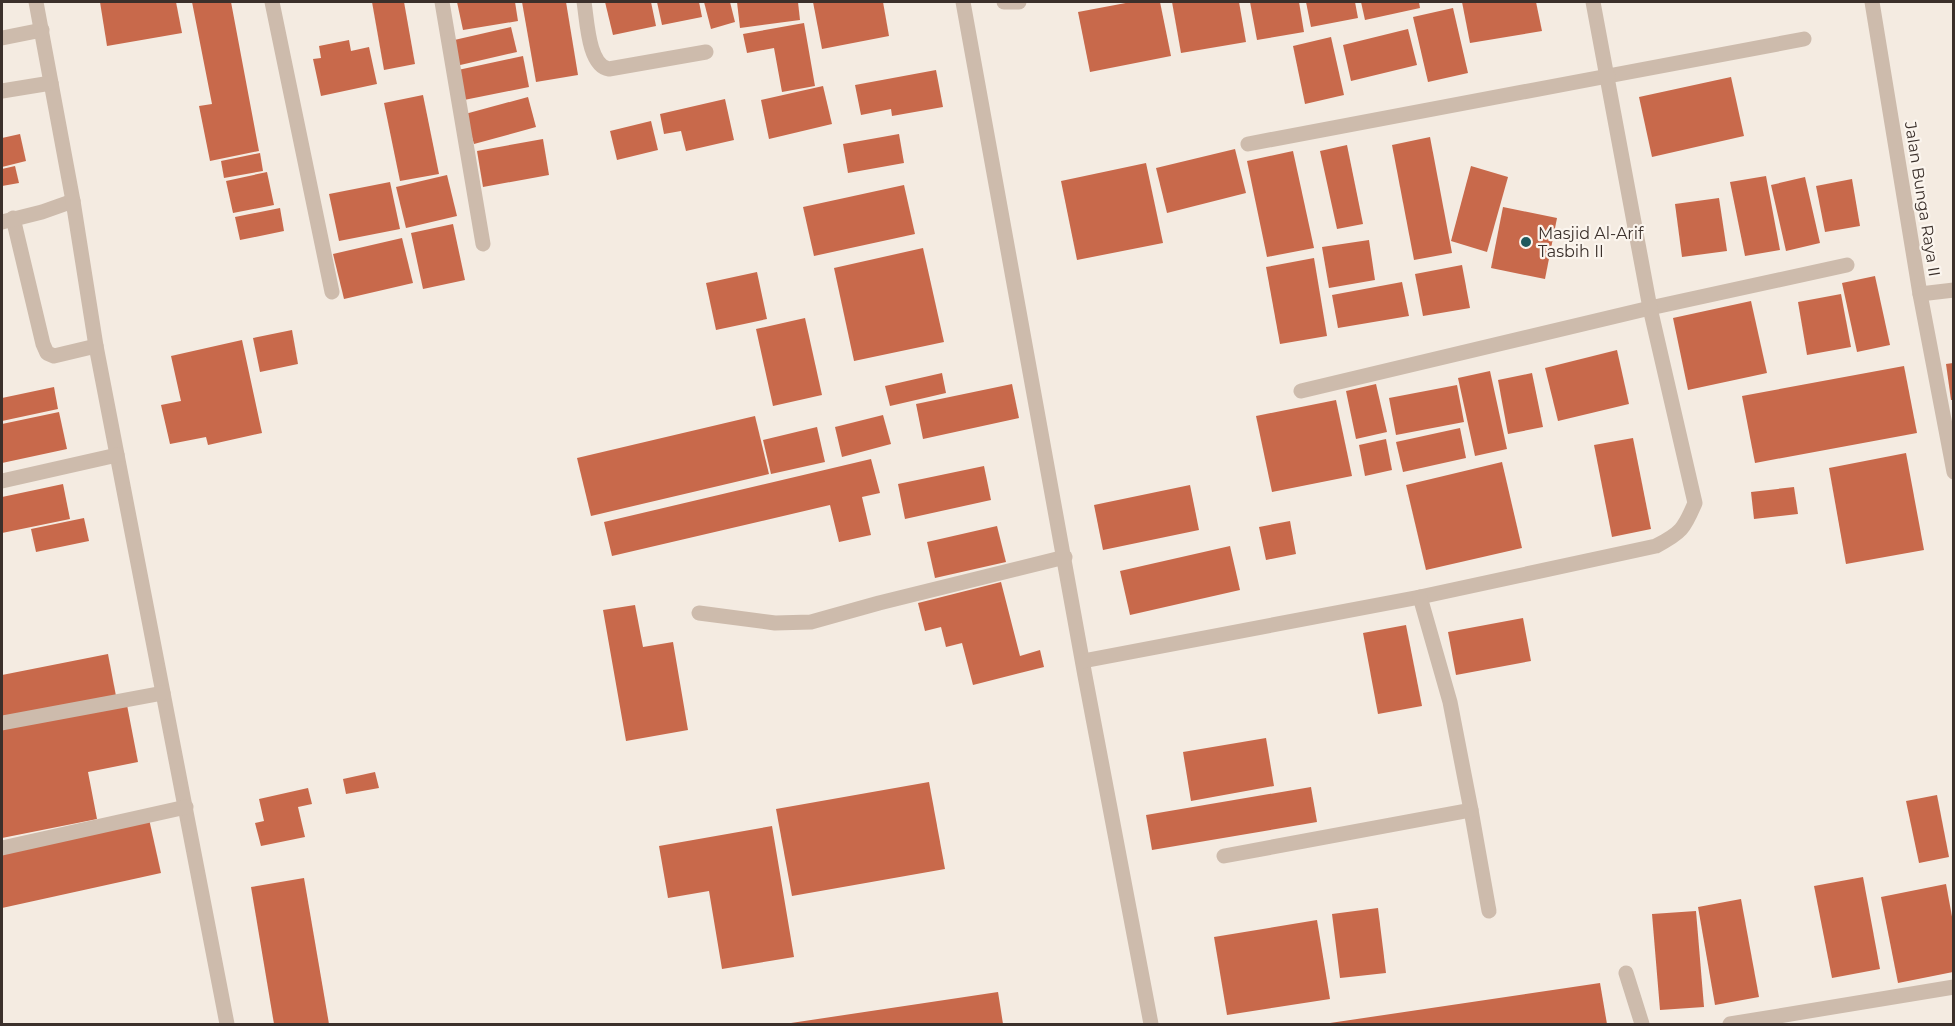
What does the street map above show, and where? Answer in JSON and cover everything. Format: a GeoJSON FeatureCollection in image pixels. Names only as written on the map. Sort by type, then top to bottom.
{"type":"FeatureCollection","features":[{"type":"Feature","properties":{"kind":"street"},"geometry":{"type":"LineString","coordinates":[[36,2],[73,201],[96,346],[227,1024]]}},
{"type":"Feature","properties":{"kind":"street"},"geometry":{"type":"LineString","coordinates":[[272,2],[332,292]]}},
{"type":"Feature","properties":{"kind":"street"},"geometry":{"type":"LineString","coordinates":[[442,2],[483,243]]}},
{"type":"Feature","properties":{"kind":"street"},"geometry":{"type":"LineString","coordinates":[[584,2],[593,53],[603,68],[609,69],[706,52]]}},
{"type":"Feature","properties":{"kind":"street"},"geometry":{"type":"LineString","coordinates":[[963,2],[1151,1024]]}},
{"type":"Feature","properties":{"kind":"street"},"geometry":{"type":"LineString","coordinates":[[1004,2],[1019,2]]}},
{"type":"Feature","properties":{"kind":"street"},"geometry":{"type":"LineString","coordinates":[[1083,661],[1420,597],[1656,546],[1677,535],[1687,521],[1695,503],[1650,308],[1593,2]]}},
{"type":"Feature","properties":{"kind":"street","name":"Jalan Bunga Raya II"},"geometry":{"type":"LineString","coordinates":[[1872,2],[1920,294],[1953,472]]}},
{"type":"Feature","properties":{"kind":"street"},"geometry":{"type":"LineString","coordinates":[[2,38],[42,30]]}},
{"type":"Feature","properties":{"kind":"street"},"geometry":{"type":"LineString","coordinates":[[1248,144],[1803,39]]}},
{"type":"Feature","properties":{"kind":"street"},"geometry":{"type":"LineString","coordinates":[[2,91],[51,83]]}},
{"type":"Feature","properties":{"kind":"street"},"geometry":{"type":"LineString","coordinates":[[73,201],[42,212],[7,220],[47,353],[54,356],[96,346]]}},
{"type":"Feature","properties":{"kind":"street"},"geometry":{"type":"LineString","coordinates":[[1301,391],[1650,308],[1847,265]]}},
{"type":"Feature","properties":{"kind":"street"},"geometry":{"type":"LineString","coordinates":[[1920,294],[1953,290]]}},
{"type":"Feature","properties":{"kind":"street"},"geometry":{"type":"LineString","coordinates":[[2,481],[117,454]]}},
{"type":"Feature","properties":{"kind":"street"},"geometry":{"type":"LineString","coordinates":[[699,613],[775,623],[811,622],[1065,557]]}},
{"type":"Feature","properties":{"kind":"street"},"geometry":{"type":"LineString","coordinates":[[1420,597],[1450,702],[1489,911]]}},
{"type":"Feature","properties":{"kind":"street"},"geometry":{"type":"LineString","coordinates":[[2,723],[163,693]]}},
{"type":"Feature","properties":{"kind":"street"},"geometry":{"type":"LineString","coordinates":[[2,848],[186,807]]}},
{"type":"Feature","properties":{"kind":"street"},"geometry":{"type":"LineString","coordinates":[[1224,856],[1471,810]]}},
{"type":"Feature","properties":{"kind":"street"},"geometry":{"type":"LineString","coordinates":[[1626,973],[1642,1024]]}},
{"type":"Feature","properties":{"kind":"street"},"geometry":{"type":"LineString","coordinates":[[1730,1024],[1953,987]]}},
{"type":"Feature","properties":{"kind":"building"},"geometry":{"type":"Polygon","coordinates":[[[100,2],[176,2],[182,33],[107,46],[100,2]]]}},
{"type":"Feature","properties":{"kind":"building"},"geometry":{"type":"Polygon","coordinates":[[[192,2],[231,2],[259,151],[210,161],[199,106],[212,104],[192,2]]]}},
{"type":"Feature","properties":{"kind":"building"},"geometry":{"type":"Polygon","coordinates":[[[372,2],[404,2],[415,64],[384,70],[372,2]]]}},
{"type":"Feature","properties":{"kind":"building"},"geometry":{"type":"Polygon","coordinates":[[[457,2],[515,2],[518,21],[463,30],[457,2]]]}},
{"type":"Feature","properties":{"kind":"building"},"geometry":{"type":"Polygon","coordinates":[[[522,2],[566,2],[578,75],[536,82],[522,2]]]}},
{"type":"Feature","properties":{"kind":"building"},"geometry":{"type":"Polygon","coordinates":[[[605,2],[651,2],[656,26],[613,35],[605,2]]]}},
{"type":"Feature","properties":{"kind":"building"},"geometry":{"type":"Polygon","coordinates":[[[657,2],[699,2],[702,17],[662,25],[657,2]]]}},
{"type":"Feature","properties":{"kind":"building"},"geometry":{"type":"Polygon","coordinates":[[[704,2],[730,2],[735,22],[711,29],[704,2]]]}},
{"type":"Feature","properties":{"kind":"building"},"geometry":{"type":"Polygon","coordinates":[[[737,2],[798,2],[800,20],[740,28],[737,2]]]}},
{"type":"Feature","properties":{"kind":"building"},"geometry":{"type":"Polygon","coordinates":[[[813,2],[883,2],[889,36],[822,49],[813,2]]]}},
{"type":"Feature","properties":{"kind":"building"},"geometry":{"type":"Polygon","coordinates":[[[1131,2],[1160,2],[1171,56],[1090,72],[1078,12],[1131,2]]]}},
{"type":"Feature","properties":{"kind":"building"},"geometry":{"type":"Polygon","coordinates":[[[1172,2],[1239,2],[1246,42],[1181,53],[1172,2]]]}},
{"type":"Feature","properties":{"kind":"building"},"geometry":{"type":"Polygon","coordinates":[[[1250,2],[1299,2],[1304,32],[1257,40],[1250,2]]]}},
{"type":"Feature","properties":{"kind":"building"},"geometry":{"type":"Polygon","coordinates":[[[1306,2],[1355,2],[1358,18],[1311,27],[1306,2]]]}},
{"type":"Feature","properties":{"kind":"building"},"geometry":{"type":"Polygon","coordinates":[[[1361,2],[1419,2],[1420,8],[1365,20],[1361,2]]]}},
{"type":"Feature","properties":{"kind":"building"},"geometry":{"type":"Polygon","coordinates":[[[1462,2],[1536,2],[1542,31],[1470,43],[1462,2]]]}},
{"type":"Feature","properties":{"kind":"building"},"geometry":{"type":"Polygon","coordinates":[[[1453,8],[1468,73],[1428,82],[1413,17],[1453,8]]]}},
{"type":"Feature","properties":{"kind":"building"},"geometry":{"type":"Polygon","coordinates":[[[804,23],[815,86],[782,92],[774,48],[747,53],[743,34],[804,23]]]}},
{"type":"Feature","properties":{"kind":"building"},"geometry":{"type":"Polygon","coordinates":[[[511,27],[517,52],[456,66],[450,41],[511,27]]]}},
{"type":"Feature","properties":{"kind":"building"},"geometry":{"type":"Polygon","coordinates":[[[1408,29],[1417,65],[1351,81],[1343,45],[1408,29]]]}},
{"type":"Feature","properties":{"kind":"building"},"geometry":{"type":"Polygon","coordinates":[[[1331,37],[1344,95],[1305,104],[1293,46],[1331,37]]]}},
{"type":"Feature","properties":{"kind":"building"},"geometry":{"type":"Polygon","coordinates":[[[349,40],[351,51],[369,47],[377,84],[321,96],[313,59],[321,58],[319,46],[349,40]]]}},
{"type":"Feature","properties":{"kind":"building"},"geometry":{"type":"Polygon","coordinates":[[[523,56],[529,87],[464,100],[458,70],[523,56]]]}},
{"type":"Feature","properties":{"kind":"building"},"geometry":{"type":"Polygon","coordinates":[[[936,70],[943,107],[892,116],[891,109],[861,115],[855,85],[936,70]]]}},
{"type":"Feature","properties":{"kind":"building"},"geometry":{"type":"Polygon","coordinates":[[[1731,77],[1744,136],[1652,157],[1639,97],[1731,77]]]}},
{"type":"Feature","properties":{"kind":"building"},"geometry":{"type":"Polygon","coordinates":[[[823,86],[832,124],[769,139],[761,100],[823,86]]]}},
{"type":"Feature","properties":{"kind":"building"},"geometry":{"type":"Polygon","coordinates":[[[423,95],[439,174],[400,181],[384,103],[423,95]]]}},
{"type":"Feature","properties":{"kind":"building"},"geometry":{"type":"Polygon","coordinates":[[[528,97],[536,127],[474,144],[465,114],[528,97]]]}},
{"type":"Feature","properties":{"kind":"building"},"geometry":{"type":"Polygon","coordinates":[[[725,99],[734,140],[686,151],[681,131],[664,134],[660,114],[725,99]]]}},
{"type":"Feature","properties":{"kind":"building"},"geometry":{"type":"Polygon","coordinates":[[[651,121],[658,150],[617,160],[610,131],[651,121]]]}},
{"type":"Feature","properties":{"kind":"building"},"geometry":{"type":"Polygon","coordinates":[[[20,134],[26,161],[2,167],[2,138],[20,134]]]}},
{"type":"Feature","properties":{"kind":"building"},"geometry":{"type":"Polygon","coordinates":[[[899,134],[904,163],[848,173],[843,144],[899,134]]]}},
{"type":"Feature","properties":{"kind":"building"},"geometry":{"type":"Polygon","coordinates":[[[1430,137],[1452,253],[1414,260],[1392,145],[1430,137]]]}},
{"type":"Feature","properties":{"kind":"building"},"geometry":{"type":"Polygon","coordinates":[[[543,139],[549,175],[483,187],[477,151],[543,139]]]}},
{"type":"Feature","properties":{"kind":"building"},"geometry":{"type":"Polygon","coordinates":[[[1347,145],[1363,224],[1337,229],[1320,151],[1347,145]]]}},
{"type":"Feature","properties":{"kind":"building"},"geometry":{"type":"Polygon","coordinates":[[[1235,149],[1246,193],[1167,213],[1156,168],[1235,149]]]}},
{"type":"Feature","properties":{"kind":"building"},"geometry":{"type":"Polygon","coordinates":[[[1293,151],[1314,248],[1267,257],[1247,161],[1293,151]]]}},
{"type":"Feature","properties":{"kind":"building"},"geometry":{"type":"Polygon","coordinates":[[[260,153],[263,171],[224,178],[221,161],[260,153]]]}},
{"type":"Feature","properties":{"kind":"building"},"geometry":{"type":"Polygon","coordinates":[[[1146,163],[1163,243],[1077,260],[1061,181],[1146,163]]]}},
{"type":"Feature","properties":{"kind":"building"},"geometry":{"type":"Polygon","coordinates":[[[15,166],[19,183],[2,186],[2,169],[15,166]]]}},
{"type":"Feature","properties":{"kind":"building"},"geometry":{"type":"Polygon","coordinates":[[[1471,166],[1508,177],[1487,252],[1451,241],[1471,166]]]}},
{"type":"Feature","properties":{"kind":"building"},"geometry":{"type":"Polygon","coordinates":[[[267,172],[274,205],[233,213],[226,181],[267,172]]]}},
{"type":"Feature","properties":{"kind":"building"},"geometry":{"type":"Polygon","coordinates":[[[447,175],[457,216],[406,228],[396,187],[447,175]]]}},
{"type":"Feature","properties":{"kind":"building"},"geometry":{"type":"Polygon","coordinates":[[[1766,176],[1780,250],[1745,256],[1730,182],[1766,176]]]}},
{"type":"Feature","properties":{"kind":"building"},"geometry":{"type":"Polygon","coordinates":[[[1805,177],[1820,243],[1786,251],[1771,185],[1805,177]]]}},
{"type":"Feature","properties":{"kind":"building"},"geometry":{"type":"Polygon","coordinates":[[[1852,179],[1860,226],[1825,232],[1816,186],[1852,179]]]}},
{"type":"Feature","properties":{"kind":"building"},"geometry":{"type":"Polygon","coordinates":[[[390,182],[400,229],[339,241],[329,194],[390,182]]]}},
{"type":"Feature","properties":{"kind":"building"},"geometry":{"type":"Polygon","coordinates":[[[904,185],[915,234],[814,256],[803,207],[904,185]]]}},
{"type":"Feature","properties":{"kind":"building"},"geometry":{"type":"Polygon","coordinates":[[[1719,198],[1727,251],[1682,257],[1675,204],[1719,198]]]}},
{"type":"Feature","properties":{"kind":"building","name":"Masjid Al-Arif Tasbih II"},"geometry":{"type":"Polygon","coordinates":[[[1503,207],[1557,218],[1545,279],[1491,268],[1503,207]]]}},
{"type":"Feature","properties":{"kind":"building"},"geometry":{"type":"Polygon","coordinates":[[[280,208],[284,231],[240,240],[235,217],[280,208]]]}},
{"type":"Feature","properties":{"kind":"building"},"geometry":{"type":"Polygon","coordinates":[[[453,224],[465,280],[423,289],[411,233],[453,224]]]}},
{"type":"Feature","properties":{"kind":"building"},"geometry":{"type":"Polygon","coordinates":[[[402,238],[413,283],[344,299],[333,254],[402,238]]]}},
{"type":"Feature","properties":{"kind":"building"},"geometry":{"type":"Polygon","coordinates":[[[1369,240],[1375,280],[1329,288],[1322,247],[1369,240]]]}},
{"type":"Feature","properties":{"kind":"building"},"geometry":{"type":"Polygon","coordinates":[[[923,248],[944,342],[854,361],[834,268],[923,248]]]}},
{"type":"Feature","properties":{"kind":"building"},"geometry":{"type":"Polygon","coordinates":[[[1314,258],[1327,336],[1280,344],[1266,267],[1314,258]]]}},
{"type":"Feature","properties":{"kind":"building"},"geometry":{"type":"Polygon","coordinates":[[[1462,265],[1470,308],[1423,316],[1415,274],[1462,265]]]}},
{"type":"Feature","properties":{"kind":"building"},"geometry":{"type":"Polygon","coordinates":[[[757,272],[767,319],[716,330],[706,283],[757,272]]]}},
{"type":"Feature","properties":{"kind":"building"},"geometry":{"type":"Polygon","coordinates":[[[1875,276],[1890,345],[1857,352],[1842,283],[1875,276]]]}},
{"type":"Feature","properties":{"kind":"building"},"geometry":{"type":"Polygon","coordinates":[[[1402,282],[1409,316],[1338,328],[1332,295],[1402,282]]]}},
{"type":"Feature","properties":{"kind":"building"},"geometry":{"type":"Polygon","coordinates":[[[1841,294],[1851,347],[1807,355],[1798,302],[1841,294]]]}},
{"type":"Feature","properties":{"kind":"building"},"geometry":{"type":"Polygon","coordinates":[[[1751,301],[1767,373],[1688,390],[1673,318],[1751,301]]]}},
{"type":"Feature","properties":{"kind":"building"},"geometry":{"type":"Polygon","coordinates":[[[805,318],[822,395],[773,406],[756,329],[805,318]]]}},
{"type":"Feature","properties":{"kind":"building"},"geometry":{"type":"Polygon","coordinates":[[[292,330],[298,364],[260,372],[253,338],[292,330]]]}},
{"type":"Feature","properties":{"kind":"building"},"geometry":{"type":"Polygon","coordinates":[[[242,340],[262,433],[208,445],[206,437],[170,444],[161,405],[181,401],[171,356],[242,340]]]}},
{"type":"Feature","properties":{"kind":"building"},"geometry":{"type":"Polygon","coordinates":[[[1617,350],[1629,404],[1558,421],[1545,368],[1617,350]]]}},
{"type":"Feature","properties":{"kind":"building"},"geometry":{"type":"Polygon","coordinates":[[[1953,363],[1953,400],[1951,400],[1946,364],[1953,363]]]}},
{"type":"Feature","properties":{"kind":"building"},"geometry":{"type":"Polygon","coordinates":[[[1904,366],[1917,433],[1755,463],[1742,396],[1904,366]]]}},
{"type":"Feature","properties":{"kind":"building"},"geometry":{"type":"Polygon","coordinates":[[[1490,371],[1507,449],[1475,456],[1458,378],[1490,371]]]}},
{"type":"Feature","properties":{"kind":"building"},"geometry":{"type":"Polygon","coordinates":[[[942,373],[946,393],[890,406],[885,386],[942,373]]]}},
{"type":"Feature","properties":{"kind":"building"},"geometry":{"type":"Polygon","coordinates":[[[1532,373],[1543,427],[1508,434],[1498,380],[1532,373]]]}},
{"type":"Feature","properties":{"kind":"building"},"geometry":{"type":"Polygon","coordinates":[[[1012,384],[1019,418],[923,439],[916,404],[1012,384]]]}},
{"type":"Feature","properties":{"kind":"building"},"geometry":{"type":"Polygon","coordinates":[[[1376,384],[1387,432],[1356,439],[1346,391],[1376,384]]]}},
{"type":"Feature","properties":{"kind":"building"},"geometry":{"type":"Polygon","coordinates":[[[1457,385],[1464,422],[1396,435],[1389,398],[1457,385]]]}},
{"type":"Feature","properties":{"kind":"building"},"geometry":{"type":"Polygon","coordinates":[[[54,387],[58,409],[2,421],[2,398],[54,387]]]}},
{"type":"Feature","properties":{"kind":"building"},"geometry":{"type":"Polygon","coordinates":[[[1336,400],[1352,476],[1272,492],[1256,416],[1336,400]]]}},
{"type":"Feature","properties":{"kind":"building"},"geometry":{"type":"Polygon","coordinates":[[[59,412],[67,449],[2,463],[2,424],[59,412]]]}},
{"type":"Feature","properties":{"kind":"building"},"geometry":{"type":"Polygon","coordinates":[[[883,415],[891,444],[842,457],[835,427],[883,415]]]}},
{"type":"Feature","properties":{"kind":"building"},"geometry":{"type":"Polygon","coordinates":[[[755,416],[769,474],[591,516],[577,458],[755,416]]]}},
{"type":"Feature","properties":{"kind":"building"},"geometry":{"type":"Polygon","coordinates":[[[817,427],[825,462],[771,474],[763,440],[817,427]]]}},
{"type":"Feature","properties":{"kind":"building"},"geometry":{"type":"Polygon","coordinates":[[[1460,428],[1466,458],[1403,472],[1396,442],[1460,428]]]}},
{"type":"Feature","properties":{"kind":"building"},"geometry":{"type":"Polygon","coordinates":[[[1633,438],[1651,529],[1612,537],[1594,445],[1633,438]]]}},
{"type":"Feature","properties":{"kind":"building"},"geometry":{"type":"Polygon","coordinates":[[[1386,439],[1392,470],[1365,476],[1359,445],[1386,439]]]}},
{"type":"Feature","properties":{"kind":"building"},"geometry":{"type":"Polygon","coordinates":[[[1906,453],[1924,550],[1846,564],[1829,468],[1906,453]]]}},
{"type":"Feature","properties":{"kind":"building"},"geometry":{"type":"Polygon","coordinates":[[[871,459],[880,493],[862,497],[871,535],[839,542],[830,505],[612,556],[604,522],[871,459]]]}},
{"type":"Feature","properties":{"kind":"building"},"geometry":{"type":"Polygon","coordinates":[[[1502,462],[1522,548],[1426,570],[1406,485],[1502,462]]]}},
{"type":"Feature","properties":{"kind":"building"},"geometry":{"type":"Polygon","coordinates":[[[984,466],[991,500],[905,519],[898,484],[984,466]]]}},
{"type":"Feature","properties":{"kind":"building"},"geometry":{"type":"Polygon","coordinates":[[[63,484],[70,519],[2,533],[2,497],[63,484]]]}},
{"type":"Feature","properties":{"kind":"building"},"geometry":{"type":"Polygon","coordinates":[[[1190,485],[1199,530],[1103,550],[1094,505],[1190,485]]]}},
{"type":"Feature","properties":{"kind":"building"},"geometry":{"type":"Polygon","coordinates":[[[1794,487],[1798,514],[1754,519],[1751,492],[1794,487]]]}},
{"type":"Feature","properties":{"kind":"building"},"geometry":{"type":"Polygon","coordinates":[[[84,518],[89,541],[36,552],[31,529],[84,518]]]}},
{"type":"Feature","properties":{"kind":"building"},"geometry":{"type":"Polygon","coordinates":[[[1290,521],[1296,554],[1266,560],[1259,527],[1290,521]]]}},
{"type":"Feature","properties":{"kind":"building"},"geometry":{"type":"Polygon","coordinates":[[[997,526],[1006,562],[935,578],[927,542],[997,526]]]}},
{"type":"Feature","properties":{"kind":"building"},"geometry":{"type":"Polygon","coordinates":[[[1230,546],[1240,590],[1130,615],[1120,571],[1230,546]]]}},
{"type":"Feature","properties":{"kind":"building"},"geometry":{"type":"Polygon","coordinates":[[[1001,582],[1020,656],[1040,650],[1044,667],[973,685],[962,643],[946,647],[941,627],[925,631],[918,603],[1001,582]]]}},
{"type":"Feature","properties":{"kind":"building"},"geometry":{"type":"Polygon","coordinates":[[[635,605],[643,647],[673,642],[688,730],[626,741],[603,610],[635,605]]]}},
{"type":"Feature","properties":{"kind":"building"},"geometry":{"type":"Polygon","coordinates":[[[1523,618],[1531,661],[1456,675],[1448,632],[1523,618]]]}},
{"type":"Feature","properties":{"kind":"building"},"geometry":{"type":"Polygon","coordinates":[[[1406,625],[1422,706],[1378,714],[1363,633],[1406,625]]]}},
{"type":"Feature","properties":{"kind":"building"},"geometry":{"type":"Polygon","coordinates":[[[108,654],[116,696],[2,718],[2,675],[108,654]]]}},
{"type":"Feature","properties":{"kind":"building"},"geometry":{"type":"Polygon","coordinates":[[[127,705],[138,762],[88,772],[97,819],[2,838],[2,729],[127,705]]]}},
{"type":"Feature","properties":{"kind":"building"},"geometry":{"type":"Polygon","coordinates":[[[1266,738],[1274,786],[1191,801],[1183,752],[1266,738]]]}},
{"type":"Feature","properties":{"kind":"building"},"geometry":{"type":"Polygon","coordinates":[[[375,772],[379,788],[346,794],[343,779],[375,772]]]}},
{"type":"Feature","properties":{"kind":"building"},"geometry":{"type":"Polygon","coordinates":[[[929,782],[945,869],[792,896],[776,809],[929,782]]]}},
{"type":"Feature","properties":{"kind":"building"},"geometry":{"type":"Polygon","coordinates":[[[1311,787],[1317,822],[1152,850],[1146,815],[1311,787]]]}},
{"type":"Feature","properties":{"kind":"building"},"geometry":{"type":"Polygon","coordinates":[[[308,788],[312,804],[298,807],[305,837],[261,846],[255,823],[264,821],[259,799],[308,788]]]}},
{"type":"Feature","properties":{"kind":"building"},"geometry":{"type":"Polygon","coordinates":[[[1937,795],[1949,857],[1919,863],[1906,801],[1937,795]]]}},
{"type":"Feature","properties":{"kind":"building"},"geometry":{"type":"Polygon","coordinates":[[[149,819],[161,873],[2,908],[2,852],[149,819]]]}},
{"type":"Feature","properties":{"kind":"building"},"geometry":{"type":"Polygon","coordinates":[[[772,826],[794,957],[722,969],[709,891],[668,898],[659,846],[772,826]]]}},
{"type":"Feature","properties":{"kind":"building"},"geometry":{"type":"Polygon","coordinates":[[[1863,877],[1880,969],[1832,978],[1814,886],[1863,877]]]}},
{"type":"Feature","properties":{"kind":"building"},"geometry":{"type":"Polygon","coordinates":[[[304,878],[329,1024],[274,1024],[251,887],[304,878]]]}},
{"type":"Feature","properties":{"kind":"building"},"geometry":{"type":"Polygon","coordinates":[[[1946,884],[1953,922],[1953,972],[1898,983],[1881,897],[1946,884]]]}},
{"type":"Feature","properties":{"kind":"building"},"geometry":{"type":"Polygon","coordinates":[[[1741,899],[1759,997],[1715,1005],[1698,907],[1741,899]]]}},
{"type":"Feature","properties":{"kind":"building"},"geometry":{"type":"Polygon","coordinates":[[[1378,908],[1386,973],[1340,978],[1332,914],[1378,908]]]}},
{"type":"Feature","properties":{"kind":"building"},"geometry":{"type":"Polygon","coordinates":[[[1696,911],[1704,1007],[1660,1010],[1652,914],[1696,911]]]}},
{"type":"Feature","properties":{"kind":"building"},"geometry":{"type":"Polygon","coordinates":[[[1317,920],[1330,999],[1227,1015],[1214,937],[1317,920]]]}},
{"type":"Feature","properties":{"kind":"building"},"geometry":{"type":"Polygon","coordinates":[[[1600,983],[1607,1024],[1330,1024],[1330,1023],[1600,983]]]}},
{"type":"Feature","properties":{"kind":"building"},"geometry":{"type":"Polygon","coordinates":[[[998,992],[1003,1024],[791,1024],[791,1023],[998,992]]]}},
{"type":"Feature","properties":{"kind":"place","name":"Masjid Al-Arif Tasbih II"},"geometry":{"type":"Point","coordinates":[1526,242]}}]}
